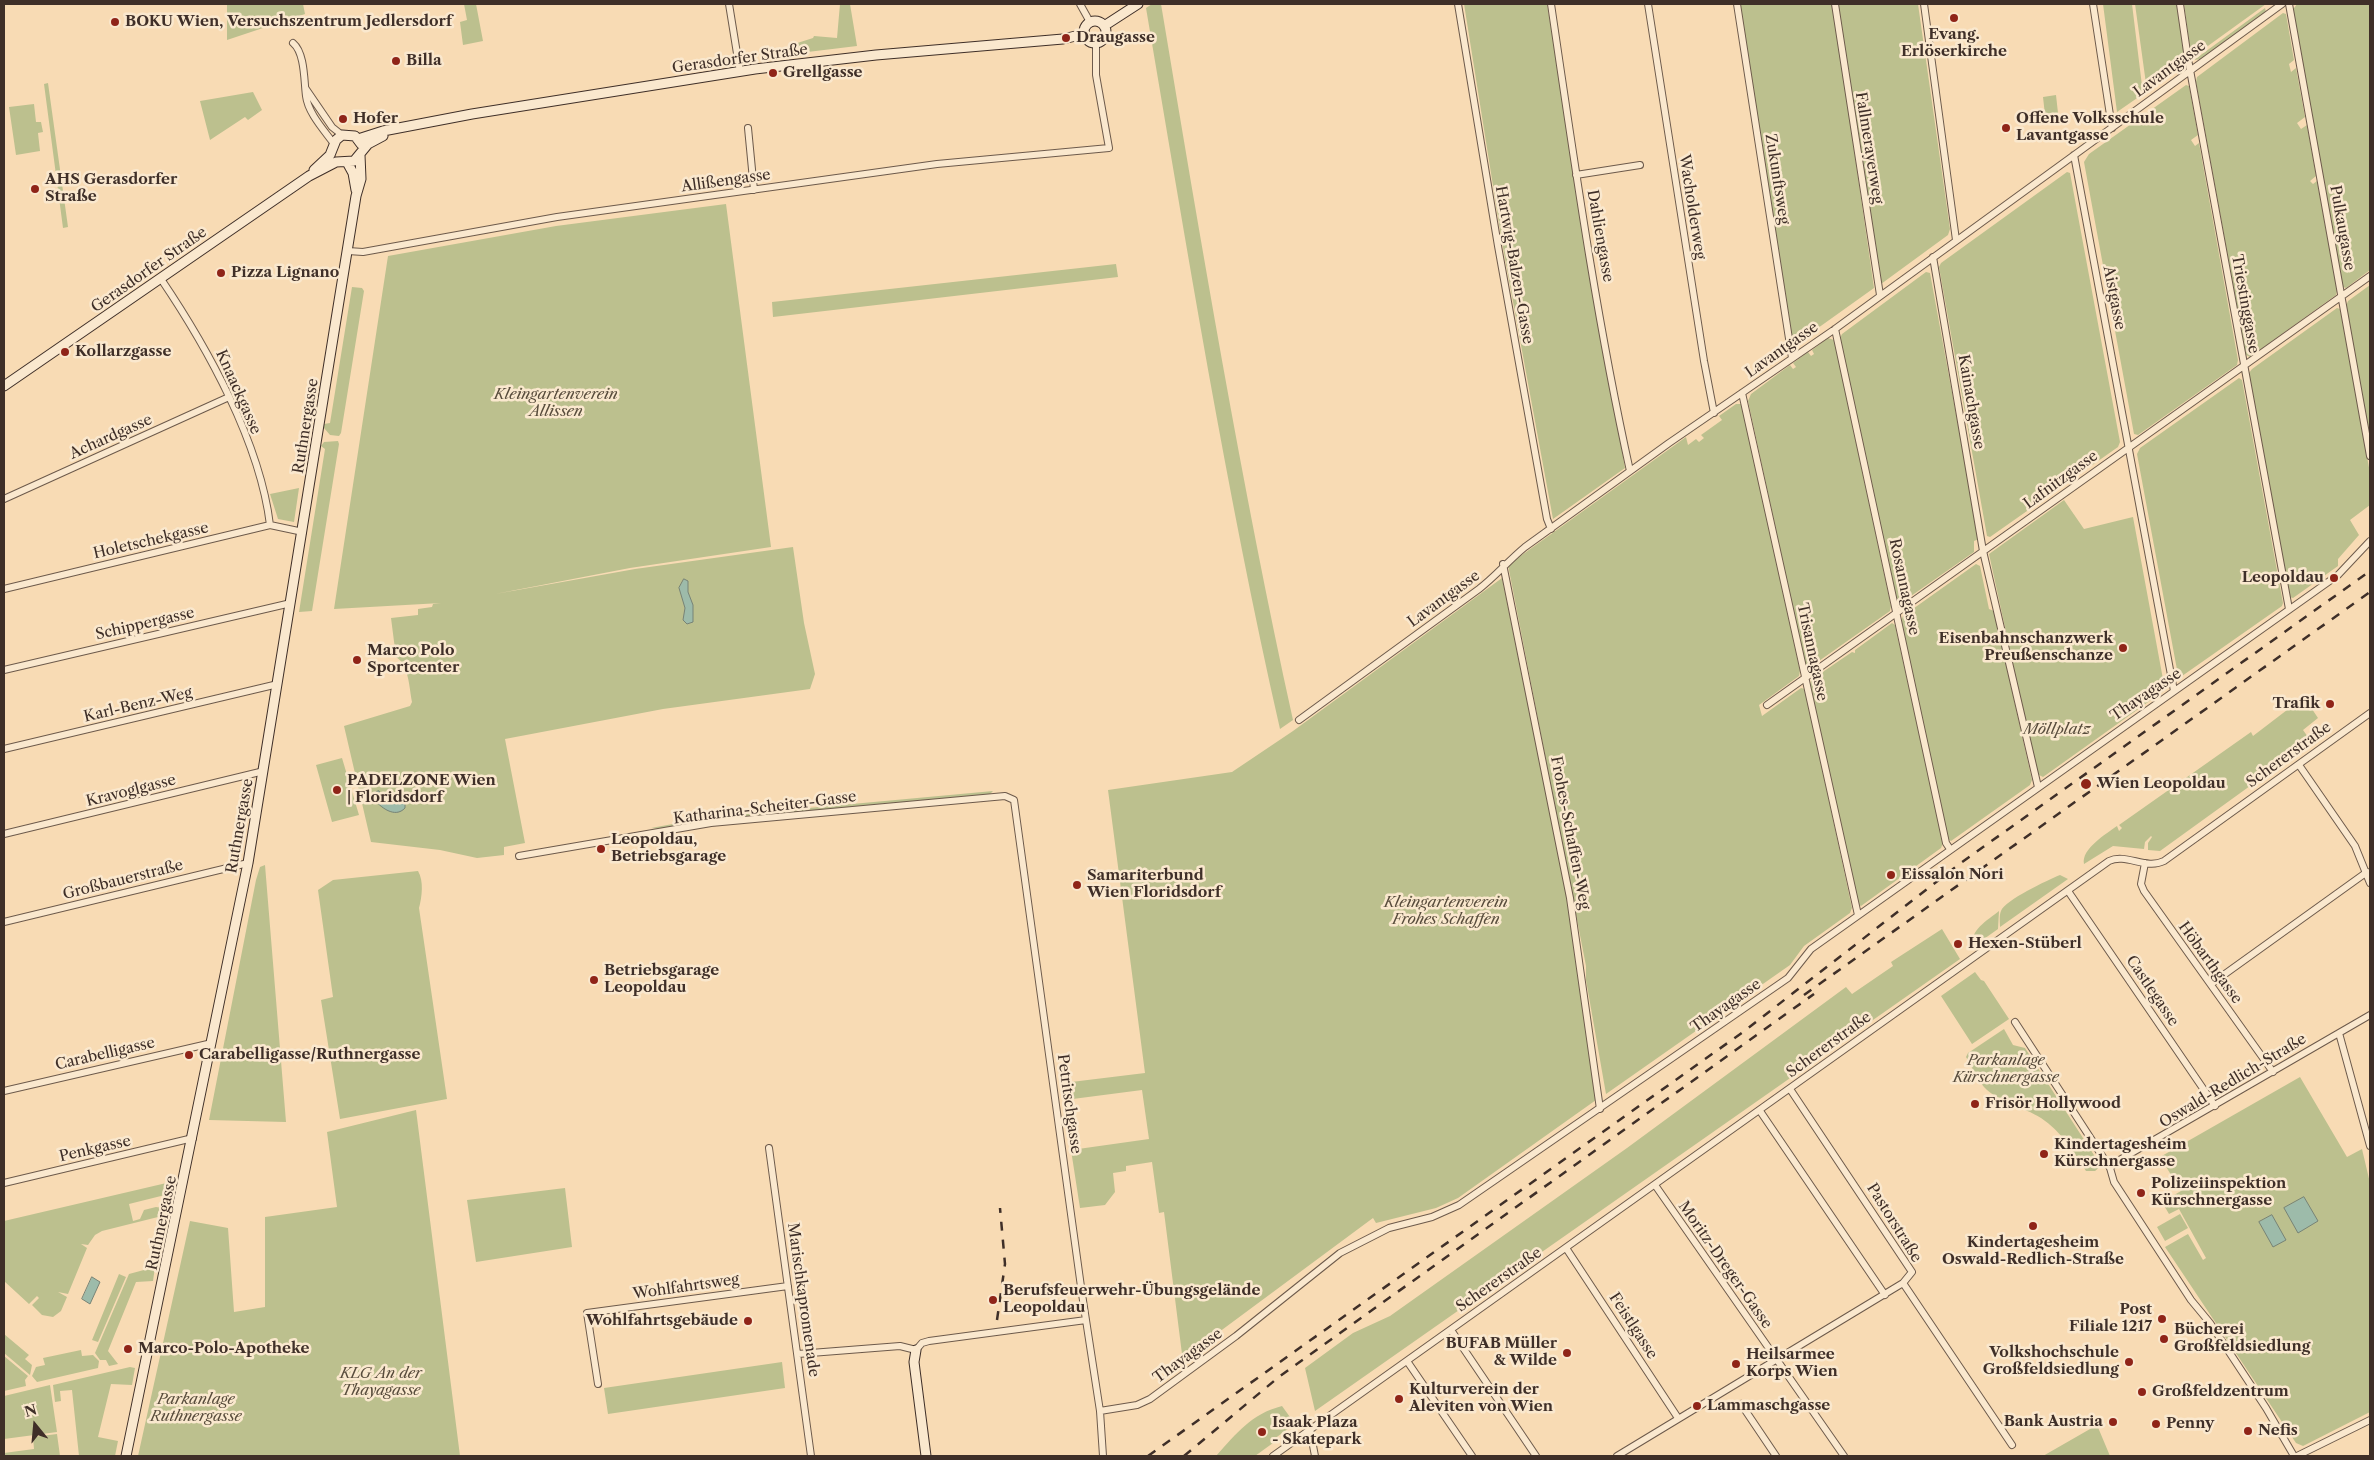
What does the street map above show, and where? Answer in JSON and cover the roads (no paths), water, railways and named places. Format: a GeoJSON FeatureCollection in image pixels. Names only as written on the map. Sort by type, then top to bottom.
{"type":"FeatureCollection","features":[{"type":"Feature","properties":{"kind":"street"},"geometry":{"type":"LineString","coordinates":[[729,4],[740,72]]}},
{"type":"Feature","properties":{"kind":"street"},"geometry":{"type":"LineString","coordinates":[[1080,4],[1090,22]]}},
{"type":"Feature","properties":{"kind":"street"},"geometry":{"type":"LineString","coordinates":[[1104,26],[1138,4]]}},
{"type":"Feature","properties":{"kind":"street","name":"Hartwig-Balzen-Gasse"},"geometry":{"type":"LineString","coordinates":[[1458,4],[1498,246],[1547,519],[1551,529]]}},
{"type":"Feature","properties":{"kind":"street","name":"Dahliengasse"},"geometry":{"type":"LineString","coordinates":[[1551,4],[1576,175],[1620,426],[1630,471]]}},
{"type":"Feature","properties":{"kind":"street","name":"Wacholderweg"},"geometry":{"type":"LineString","coordinates":[[1648,4],[1704,361],[1714,413]]}},
{"type":"Feature","properties":{"kind":"street","name":"Zukunftsweg"},"geometry":{"type":"LineString","coordinates":[[1737,4],[1792,358]]}},
{"type":"Feature","properties":{"kind":"street","name":"Fallmerayerweg"},"geometry":{"type":"LineString","coordinates":[[1835,4],[1880,295]]}},
{"type":"Feature","properties":{"kind":"street"},"geometry":{"type":"LineString","coordinates":[[1924,4],[1956,240]]}},
{"type":"Feature","properties":{"kind":"street"},"geometry":{"type":"LineString","coordinates":[[2093,4],[2112,128]]}},
{"type":"Feature","properties":{"kind":"street","name":"Triestinggasse"},"geometry":{"type":"LineString","coordinates":[[2180,4],[2190,71],[2288,609]]}},
{"type":"Feature","properties":{"kind":"street","name":"Lavantgasse"},"geometry":{"type":"LineString","coordinates":[[1299,720],[1496,577],[1503,564],[1630,471],[1835,329],[2282,4]]}},
{"type":"Feature","properties":{"kind":"street","name":"Pulkaugasse"},"geometry":{"type":"LineString","coordinates":[[2288,4],[2370,456]]}},
{"type":"Feature","properties":{"kind":"street"},"geometry":{"type":"LineString","coordinates":[[1098,21],[1104,26],[1105,35],[1096,42],[1087,40],[1084,29],[1090,22],[1098,21]]}},
{"type":"Feature","properties":{"kind":"street","name":"Gerasdorfer Straße"},"geometry":{"type":"LineString","coordinates":[[4,386],[309,176],[330,155],[334,145],[342,135],[349,134],[358,139],[401,128],[472,114],[740,72],[876,55],[1066,38],[1084,34]]}},
{"type":"Feature","properties":{"kind":"street","name":"Allißengasse"},"geometry":{"type":"LineString","coordinates":[[348,250],[363,252],[557,217],[937,164],[1109,148],[1096,75],[1096,42]]}},
{"type":"Feature","properties":{"kind":"street"},"geometry":{"type":"LineString","coordinates":[[292,43],[299,53],[310,109],[334,145],[336,156],[345,162]]}},
{"type":"Feature","properties":{"kind":"street"},"geometry":{"type":"LineString","coordinates":[[306,89],[332,126],[342,135]]}},
{"type":"Feature","properties":{"kind":"street","name":"Gerasdorfer Straße"},"geometry":{"type":"LineString","coordinates":[[309,176],[345,162],[354,161],[368,144],[401,128]]}},
{"type":"Feature","properties":{"kind":"street"},"geometry":{"type":"LineString","coordinates":[[748,128],[754,190]]}},
{"type":"Feature","properties":{"kind":"street"},"geometry":{"type":"LineString","coordinates":[[358,139],[361,153]]}},
{"type":"Feature","properties":{"kind":"street","name":"Ruthnergasse"},"geometry":{"type":"LineString","coordinates":[[126,1456],[193,1138],[248,863],[356,196],[361,179],[361,153]]}},
{"type":"Feature","properties":{"kind":"street","name":"Aistgasse"},"geometry":{"type":"LineString","coordinates":[[2074,155],[2130,447]]}},
{"type":"Feature","properties":{"kind":"street","name":"Ruthnergasse"},"geometry":{"type":"LineString","coordinates":[[345,162],[353,173],[356,196]]}},
{"type":"Feature","properties":{"kind":"street"},"geometry":{"type":"LineString","coordinates":[[1576,175],[1640,165]]}},
{"type":"Feature","properties":{"kind":"street","name":"Kainachgasse"},"geometry":{"type":"LineString","coordinates":[[1933,257],[1984,551]]}},
{"type":"Feature","properties":{"kind":"street","name":"Lafnitzgasse"},"geometry":{"type":"LineString","coordinates":[[1767,705],[1897,615],[2370,276]]}},
{"type":"Feature","properties":{"kind":"street","name":"Knaackgasse"},"geometry":{"type":"LineString","coordinates":[[160,279],[208,354],[229,398],[258,472],[270,525]]}},
{"type":"Feature","properties":{"kind":"street","name":"Rosannagasse"},"geometry":{"type":"LineString","coordinates":[[1835,329],[1946,843],[1950,849]]}},
{"type":"Feature","properties":{"kind":"street","name":"Trisannagasse"},"geometry":{"type":"LineString","coordinates":[[1742,393],[1858,915]]}},
{"type":"Feature","properties":{"kind":"street","name":"Achardgasse"},"geometry":{"type":"LineString","coordinates":[[4,499],[229,398]]}},
{"type":"Feature","properties":{"kind":"street"},"geometry":{"type":"LineString","coordinates":[[2130,447],[2174,691]]}},
{"type":"Feature","properties":{"kind":"street","name":"Holetschekgasse"},"geometry":{"type":"LineString","coordinates":[[4,589],[270,525],[303,532]]}},
{"type":"Feature","properties":{"kind":"street","name":"Thayagasse"},"geometry":{"type":"LineString","coordinates":[[1100,1412],[1137,1405],[1150,1399],[1236,1336],[1340,1253],[1383,1230],[1432,1217],[1459,1205],[1600,1109],[1788,978],[1811,949],[2338,575],[2370,541]]}},
{"type":"Feature","properties":{"kind":"street"},"geometry":{"type":"LineString","coordinates":[[1984,551],[2038,787]]}},
{"type":"Feature","properties":{"kind":"street","name":"Frohes-Schaffen-Weg"},"geometry":{"type":"LineString","coordinates":[[1503,564],[1568,889],[1600,1109]]}},
{"type":"Feature","properties":{"kind":"street","name":"Schippergasse"},"geometry":{"type":"LineString","coordinates":[[4,670],[291,603]]}},
{"type":"Feature","properties":{"kind":"street","name":"Karl-Benz-Weg"},"geometry":{"type":"LineString","coordinates":[[4,749],[278,684]]}},
{"type":"Feature","properties":{"kind":"street","name":"Schererstraße"},"geometry":{"type":"LineString","coordinates":[[1273,1456],[2112,860],[2119,859],[2157,864],[2164,861],[2370,713]]}},
{"type":"Feature","properties":{"kind":"street"},"geometry":{"type":"LineString","coordinates":[[2299,765],[2355,846],[2370,883]]}},
{"type":"Feature","properties":{"kind":"street","name":"Kravoglgasse"},"geometry":{"type":"LineString","coordinates":[[4,834],[264,771]]}},
{"type":"Feature","properties":{"kind":"street","name":"Katharina-Scheiter-Gasse"},"geometry":{"type":"LineString","coordinates":[[519,856],[711,824],[1005,796],[1014,800]]}},
{"type":"Feature","properties":{"kind":"street","name":"Petritschgasse"},"geometry":{"type":"LineString","coordinates":[[1014,800],[1100,1412]]}},
{"type":"Feature","properties":{"kind":"street","name":"Großbauerstraße"},"geometry":{"type":"LineString","coordinates":[[4,922],[248,863]]}},
{"type":"Feature","properties":{"kind":"street","name":"Höbarthgasse"},"geometry":{"type":"LineString","coordinates":[[2145,863],[2142,889],[2273,1072]]}},
{"type":"Feature","properties":{"kind":"street"},"geometry":{"type":"LineString","coordinates":[[2211,984],[2367,872]]}},
{"type":"Feature","properties":{"kind":"street","name":"Castlegasse"},"geometry":{"type":"LineString","coordinates":[[2068,891],[2215,1106]]}},
{"type":"Feature","properties":{"kind":"street","name":"Oswald-Redlich-Straße"},"geometry":{"type":"LineString","coordinates":[[2110,1168],[2116,1162],[2370,1015]]}},
{"type":"Feature","properties":{"kind":"street"},"geometry":{"type":"LineString","coordinates":[[2015,1022],[2110,1168],[2114,1182],[2191,1300],[2210,1323],[2295,1456],[2370,1420]]}},
{"type":"Feature","properties":{"kind":"street"},"geometry":{"type":"LineString","coordinates":[[2339,1033],[2370,1146]]}},
{"type":"Feature","properties":{"kind":"street","name":"Carabelligasse"},"geometry":{"type":"LineString","coordinates":[[4,1091],[212,1043]]}},
{"type":"Feature","properties":{"kind":"street","name":"Pastorstraße"},"geometry":{"type":"LineString","coordinates":[[1790,1089],[1910,1267],[1912,1272],[1903,1284],[2012,1445]]}},
{"type":"Feature","properties":{"kind":"street"},"geometry":{"type":"LineString","coordinates":[[1760,1111],[1885,1295]]}},
{"type":"Feature","properties":{"kind":"street","name":"Penkgasse"},"geometry":{"type":"LineString","coordinates":[[4,1183],[193,1138]]}},
{"type":"Feature","properties":{"kind":"street","name":"Marischkapromenade"},"geometry":{"type":"LineString","coordinates":[[769,1148],[811,1456]]}},
{"type":"Feature","properties":{"kind":"street","name":"Moritz-Dreger-Gasse"},"geometry":{"type":"LineString","coordinates":[[1655,1185],[1844,1456]]}},
{"type":"Feature","properties":{"kind":"street","name":"Feistlgasse"},"geometry":{"type":"LineString","coordinates":[[1566,1248],[1678,1418]]}},
{"type":"Feature","properties":{"kind":"street"},"geometry":{"type":"LineString","coordinates":[[1617,1456],[1903,1284]]}},
{"type":"Feature","properties":{"kind":"street","name":"Wohlfahrtsweg"},"geometry":{"type":"LineString","coordinates":[[598,1384],[587,1313],[788,1286]]}},
{"type":"Feature","properties":{"kind":"street"},"geometry":{"type":"LineString","coordinates":[[926,1456],[914,1362],[919,1345],[929,1341],[1086,1320]]}},
{"type":"Feature","properties":{"kind":"street"},"geometry":{"type":"LineString","coordinates":[[1450,1330],[1536,1456]]}},
{"type":"Feature","properties":{"kind":"street"},"geometry":{"type":"LineString","coordinates":[[798,1354],[900,1346],[916,1350]]}},
{"type":"Feature","properties":{"kind":"street"},"geometry":{"type":"LineString","coordinates":[[1407,1361],[1472,1456]]}},
{"type":"Feature","properties":{"kind":"street"},"geometry":{"type":"LineString","coordinates":[[1741,1404],[1776,1456]]}},
{"type":"Feature","properties":{"kind":"street"},"geometry":{"type":"LineString","coordinates":[[1100,1412],[1103,1456]]}},
{"type":"Feature","properties":{"kind":"street"},"geometry":{"type":"LineString","coordinates":[[1310,1430],[1315,1456]]}},
{"type":"Feature","properties":{"kind":"railway"},"geometry":{"type":"LineString","coordinates":[[1148,1456],[1743,1032],[1958,865],[2370,571]]}},
{"type":"Feature","properties":{"kind":"railway"},"geometry":{"type":"LineString","coordinates":[[1804,995],[2370,592]]}},
{"type":"Feature","properties":{"kind":"railway"},"geometry":{"type":"LineString","coordinates":[[1184,1456],[1280,1376],[1814,994]]}},
{"type":"Feature","properties":{"kind":"railway"},"geometry":{"type":"LineString","coordinates":[[997,1320],[1005,1264],[1000,1208]]}},
{"type":"Feature","properties":{"kind":"place","name":"Evang. Erlöserkirche"},"geometry":{"type":"Point","coordinates":[1954,18]}},
{"type":"Feature","properties":{"kind":"place","name":"BOKU Wien, Versuchszentrum Jedlersdorf"},"geometry":{"type":"Point","coordinates":[115,22]}},
{"type":"Feature","properties":{"kind":"place","name":"Draugasse"},"geometry":{"type":"Point","coordinates":[1066,38]}},
{"type":"Feature","properties":{"kind":"place","name":"Billa"},"geometry":{"type":"Point","coordinates":[396,61]}},
{"type":"Feature","properties":{"kind":"place","name":"Grellgasse"},"geometry":{"type":"Point","coordinates":[773,73]}},
{"type":"Feature","properties":{"kind":"place","name":"Hofer"},"geometry":{"type":"Point","coordinates":[343,119]}},
{"type":"Feature","properties":{"kind":"place","name":"Offene Volksschule Lavantgasse"},"geometry":{"type":"Point","coordinates":[2006,128]}},
{"type":"Feature","properties":{"kind":"place","name":"AHS Gerasdorfer Straße"},"geometry":{"type":"Point","coordinates":[35,189]}},
{"type":"Feature","properties":{"kind":"place","name":"Pizza Lignano"},"geometry":{"type":"Point","coordinates":[221,273]}},
{"type":"Feature","properties":{"kind":"place","name":"Kollarzgasse"},"geometry":{"type":"Point","coordinates":[65,352]}},
{"type":"Feature","properties":{"kind":"place","name":"Leopoldau"},"geometry":{"type":"Point","coordinates":[2334,578]}},
{"type":"Feature","properties":{"kind":"place","name":"Eisenbahnschanzwerk Preußenschanze"},"geometry":{"type":"Point","coordinates":[2123,648]}},
{"type":"Feature","properties":{"kind":"place","name":"Marco Polo Sportcenter"},"geometry":{"type":"Point","coordinates":[357,660]}},
{"type":"Feature","properties":{"kind":"place","name":"Trafik"},"geometry":{"type":"Point","coordinates":[2330,704]}},
{"type":"Feature","properties":{"kind":"place","name":"Wien Leopoldau"},"geometry":{"type":"Point","coordinates":[2086,784]}},
{"type":"Feature","properties":{"kind":"place","name":"PADELZONE Wien | Floridsdorf"},"geometry":{"type":"Point","coordinates":[337,790]}},
{"type":"Feature","properties":{"kind":"place","name":"Leopoldau, Betriebsgarage"},"geometry":{"type":"Point","coordinates":[601,849]}},
{"type":"Feature","properties":{"kind":"place","name":"Eissalon Nori"},"geometry":{"type":"Point","coordinates":[1891,875]}},
{"type":"Feature","properties":{"kind":"place","name":"Samariterbund Wien Floridsdorf"},"geometry":{"type":"Point","coordinates":[1077,885]}},
{"type":"Feature","properties":{"kind":"place","name":"Hexen-Stüberl"},"geometry":{"type":"Point","coordinates":[1958,944]}},
{"type":"Feature","properties":{"kind":"place","name":"Betriebsgarage Leopoldau"},"geometry":{"type":"Point","coordinates":[594,980]}},
{"type":"Feature","properties":{"kind":"place","name":"Carabelligasse/Ruthnergasse"},"geometry":{"type":"Point","coordinates":[189,1055]}},
{"type":"Feature","properties":{"kind":"place","name":"Frisör Hollywood"},"geometry":{"type":"Point","coordinates":[1975,1104]}},
{"type":"Feature","properties":{"kind":"place","name":"Kindertagesheim Kürschnergasse"},"geometry":{"type":"Point","coordinates":[2044,1154]}},
{"type":"Feature","properties":{"kind":"place","name":"Polizeiinspektion Kürschnergasse"},"geometry":{"type":"Point","coordinates":[2141,1193]}},
{"type":"Feature","properties":{"kind":"place","name":"Kindertagesheim Oswald-Redlich-Straße"},"geometry":{"type":"Point","coordinates":[2033,1226]}},
{"type":"Feature","properties":{"kind":"place","name":"Berufsfeuerwehr-Übungsgelände Leopoldau"},"geometry":{"type":"Point","coordinates":[993,1300]}},
{"type":"Feature","properties":{"kind":"place","name":"Post Filiale 1217"},"geometry":{"type":"Point","coordinates":[2162,1319]}},
{"type":"Feature","properties":{"kind":"place","name":"Wohlfahrtsgebäude"},"geometry":{"type":"Point","coordinates":[748,1321]}},
{"type":"Feature","properties":{"kind":"place","name":"Bücherei Großfeldsiedlung"},"geometry":{"type":"Point","coordinates":[2164,1339]}},
{"type":"Feature","properties":{"kind":"place","name":"Marco-Polo-Apotheke"},"geometry":{"type":"Point","coordinates":[128,1349]}},
{"type":"Feature","properties":{"kind":"place","name":"BUFAB Müller & Wilde"},"geometry":{"type":"Point","coordinates":[1567,1353]}},
{"type":"Feature","properties":{"kind":"place","name":"Volkshochschule Großfeldsiedlung"},"geometry":{"type":"Point","coordinates":[2129,1362]}},
{"type":"Feature","properties":{"kind":"place","name":"Heilsarmee Korps Wien"},"geometry":{"type":"Point","coordinates":[1736,1364]}},
{"type":"Feature","properties":{"kind":"place","name":"Großfeldzentrum"},"geometry":{"type":"Point","coordinates":[2142,1392]}},
{"type":"Feature","properties":{"kind":"place","name":"Kulturverein der Aleviten von Wien"},"geometry":{"type":"Point","coordinates":[1399,1399]}},
{"type":"Feature","properties":{"kind":"place","name":"Lammaschgasse"},"geometry":{"type":"Point","coordinates":[1697,1406]}},
{"type":"Feature","properties":{"kind":"place","name":"Bank Austria"},"geometry":{"type":"Point","coordinates":[2113,1422]}},
{"type":"Feature","properties":{"kind":"place","name":"Penny"},"geometry":{"type":"Point","coordinates":[2156,1424]}},
{"type":"Feature","properties":{"kind":"place","name":"Nefis"},"geometry":{"type":"Point","coordinates":[2248,1431]}},
{"type":"Feature","properties":{"kind":"place","name":"Isaak Plaza - Skatepark"},"geometry":{"type":"Point","coordinates":[1262,1432]}},
{"type":"Feature","properties":{"kind":"park label","name":"Kleingartenverein Allissen"},"geometry":{"type":"Point","coordinates":[556,404]}},
{"type":"Feature","properties":{"kind":"park label","name":"Möllplatz"},"geometry":{"type":"Point","coordinates":[2057,730]}},
{"type":"Feature","properties":{"kind":"park label","name":"Kleingartenverein Frohes Schaffen"},"geometry":{"type":"Point","coordinates":[1446,912]}},
{"type":"Feature","properties":{"kind":"park label","name":"Parkanlage Kürschnergasse"},"geometry":{"type":"Point","coordinates":[2006,1070]}},
{"type":"Feature","properties":{"kind":"park label","name":"KLG An der Thayagasse"},"geometry":{"type":"Point","coordinates":[381,1382]}},
{"type":"Feature","properties":{"kind":"park label","name":"Parkanlage Ruthnergasse"},"geometry":{"type":"Point","coordinates":[196,1408]}}]}
